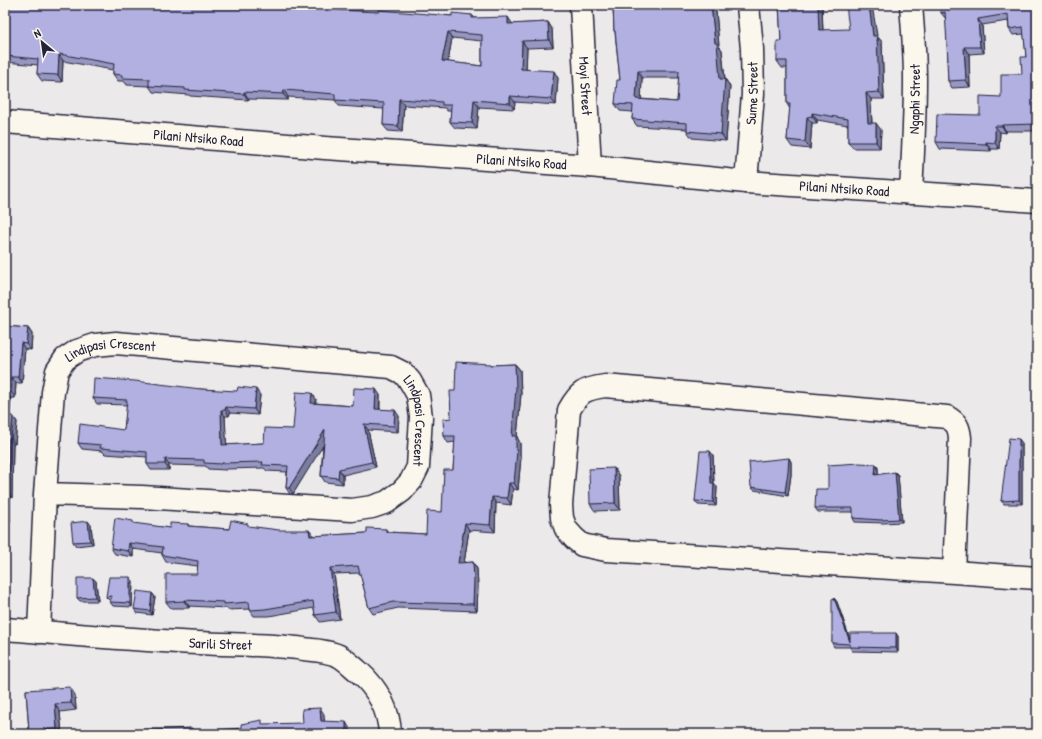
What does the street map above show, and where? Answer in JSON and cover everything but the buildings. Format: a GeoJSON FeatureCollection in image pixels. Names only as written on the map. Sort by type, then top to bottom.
{"type":"FeatureCollection","features":[{"type":"Feature","properties":{"kind":"street","name":"Moyi Street"},"geometry":{"type":"LineString","coordinates":[[581,5],[590,166]]}},
{"type":"Feature","properties":{"kind":"street","name":"Sume Street"},"geometry":{"type":"LineString","coordinates":[[746,182],[753,86],[752,49],[748,5]]}},
{"type":"Feature","properties":{"kind":"street","name":"Ngaphi Street"},"geometry":{"type":"LineString","coordinates":[[911,5],[915,78],[915,115],[911,193]]}},
{"type":"Feature","properties":{"kind":"street","name":"Pilani Ntsiko Road"},"geometry":{"type":"LineString","coordinates":[[5,122],[325,148],[590,166],[746,182],[1037,201]]}},
{"type":"Feature","properties":{"kind":"street","name":"Lindipasi Crescent"},"geometry":{"type":"LineString","coordinates":[[39,632],[45,494],[53,392],[57,371],[65,359],[77,351],[94,345],[116,344],[391,367],[403,373],[410,381],[418,395],[421,417],[418,467],[411,481],[402,491],[387,502],[372,507],[352,510],[142,497],[45,494]]}},
{"type":"Feature","properties":{"kind":"street"},"geometry":{"type":"LineString","coordinates":[[954,572],[960,438],[959,429],[954,421],[947,417],[605,386],[585,391],[575,399],[569,410],[561,504],[562,518],[566,529],[582,545],[606,550],[1037,578]]}},
{"type":"Feature","properties":{"kind":"street","name":"Sarili Street"},"geometry":{"type":"LineString","coordinates":[[5,629],[196,643],[291,647],[328,652],[339,656],[352,665],[375,689],[387,714],[390,725],[390,734]]}}]}
